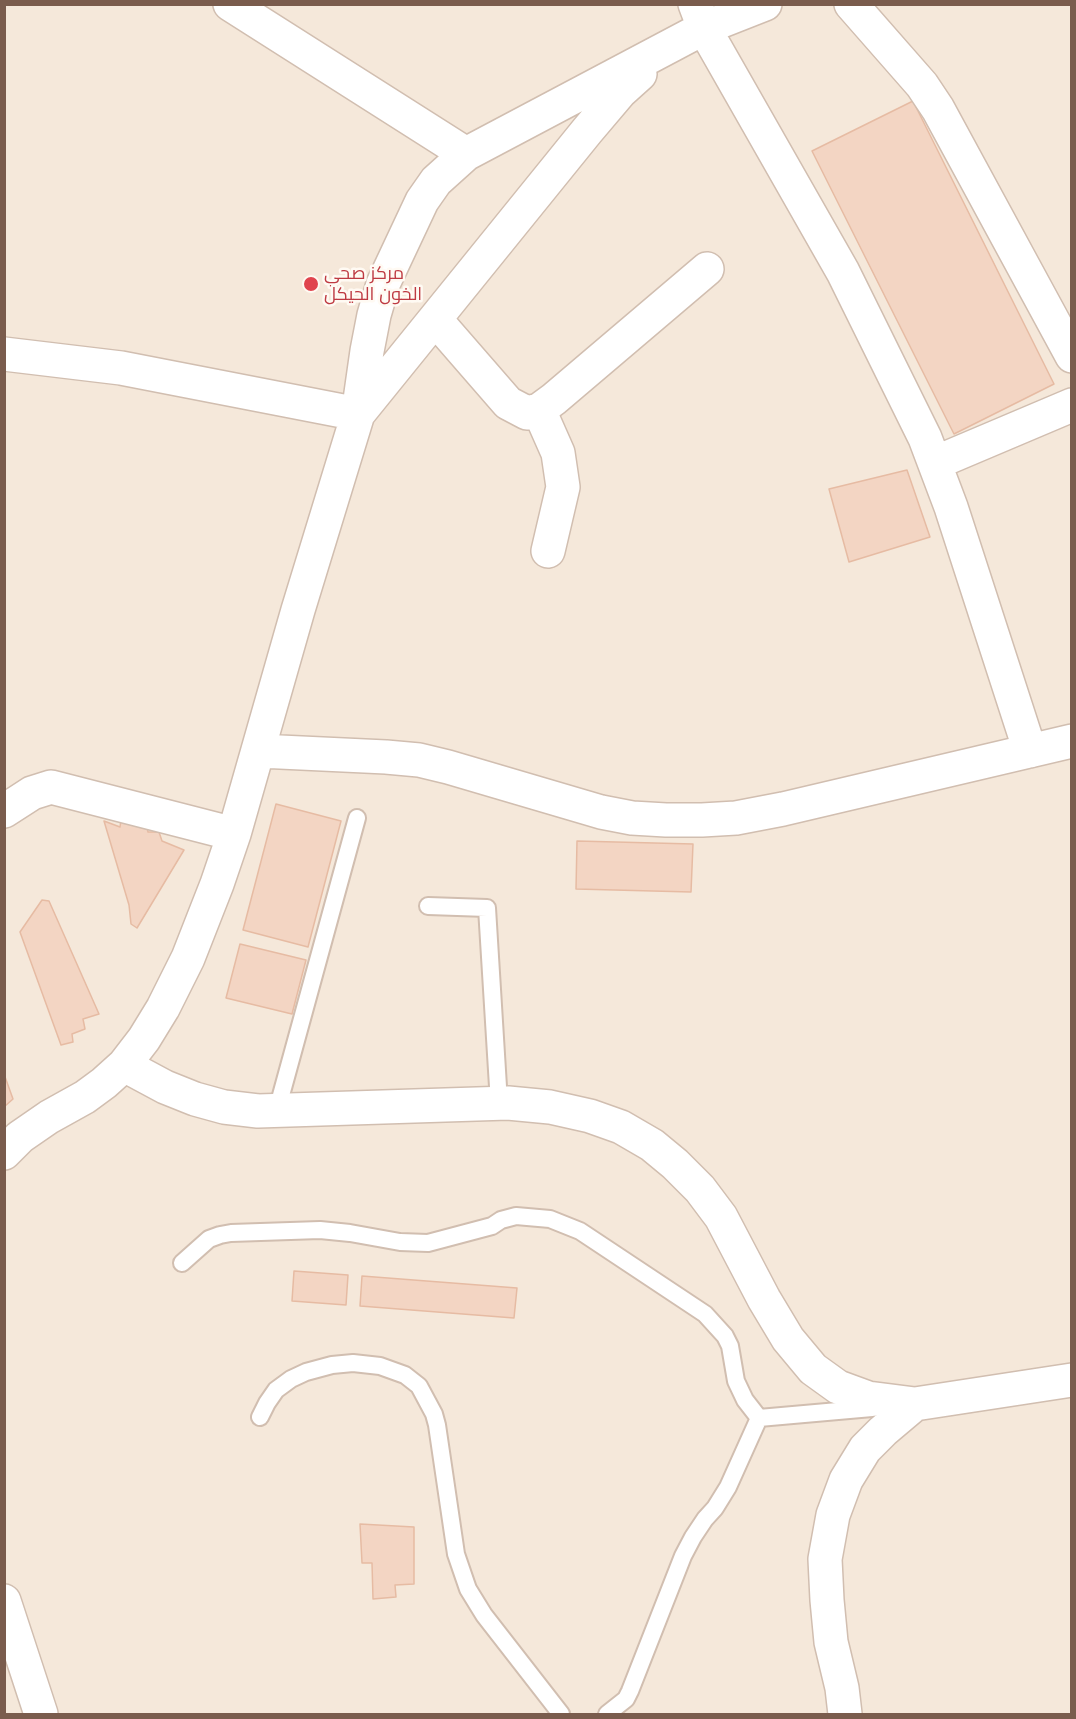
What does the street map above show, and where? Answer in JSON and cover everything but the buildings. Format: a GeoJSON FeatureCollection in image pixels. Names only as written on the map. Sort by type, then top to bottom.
{"type":"FeatureCollection","features":[{"type":"Feature","properties":{"kind":"street"},"geometry":{"type":"LineString","coordinates":[[230,4],[466,154]]}},
{"type":"Feature","properties":{"kind":"street"},"geometry":{"type":"LineString","coordinates":[[358,414],[620,92],[700,16],[765,4]]}},
{"type":"Feature","properties":{"kind":"street"},"geometry":{"type":"LineString","coordinates":[[851,4],[922,86],[938,110],[1071,356]]}},
{"type":"Feature","properties":{"kind":"street"},"geometry":{"type":"LineString","coordinates":[[700,16],[843,272],[914,412],[936,463],[1030,751]]}},
{"type":"Feature","properties":{"kind":"street"},"geometry":{"type":"LineString","coordinates":[[4,1153],[20,1137],[85,1097],[124,1065],[144,1039],[163,1008],[188,958],[234,834],[298,610],[358,414],[367,351],[383,284],[422,201],[436,181],[466,154],[671,46]]}},
{"type":"Feature","properties":{"kind":"street"},"geometry":{"type":"LineString","coordinates":[[435,319],[508,403],[527,413],[539,410],[707,270]]}},
{"type":"Feature","properties":{"kind":"street"},"geometry":{"type":"LineString","coordinates":[[4,354],[121,368],[358,414]]}},
{"type":"Feature","properties":{"kind":"street"},"geometry":{"type":"LineString","coordinates":[[936,463],[1071,405]]}},
{"type":"Feature","properties":{"kind":"street"},"geometry":{"type":"LineString","coordinates":[[539,410],[558,453],[563,487],[548,551]]}},
{"type":"Feature","properties":{"kind":"street"},"geometry":{"type":"LineString","coordinates":[[259,751],[419,760],[448,766],[601,812],[632,818],[702,820],[736,818],[783,809],[1071,741]]}},
{"type":"Feature","properties":{"kind":"street"},"geometry":{"type":"LineString","coordinates":[[4,811],[32,793],[51,787],[234,834]]}},
{"type":"Feature","properties":{"kind":"street"},"geometry":{"type":"LineString","coordinates":[[124,1065],[165,1087],[195,1099],[224,1107],[258,1111],[499,1103],[550,1107],[590,1116],[621,1128],[652,1145],[675,1164],[700,1190],[720,1217],[788,1339],[813,1369],[838,1387],[868,1398],[915,1404],[1071,1380]]}},
{"type":"Feature","properties":{"kind":"street"},"geometry":{"type":"LineString","coordinates":[[845,1714],[842,1688],[831,1642],[827,1600],[825,1559],[833,1515],[846,1479],[865,1449],[915,1404]]}},
{"type":"Feature","properties":{"kind":"street"},"geometry":{"type":"LineString","coordinates":[[4,1601],[41,1714]]}},
{"type":"Feature","properties":{"kind":"lane"},"geometry":{"type":"LineString","coordinates":[[277,1110],[357,818]]}},
{"type":"Feature","properties":{"kind":"lane"},"geometry":{"type":"LineString","coordinates":[[428,906],[487,908],[499,1103]]}},
{"type":"Feature","properties":{"kind":"lane"},"geometry":{"type":"LineString","coordinates":[[182,1263],[209,1239],[220,1234],[320,1230],[400,1242],[428,1243],[492,1226],[501,1220],[516,1216],[550,1219],[580,1231],[705,1314],[725,1336],[730,1346],[736,1381],[745,1400],[759,1418]]}},
{"type":"Feature","properties":{"kind":"lane"},"geometry":{"type":"LineString","coordinates":[[260,1417],[276,1390],[291,1379],[332,1365],[353,1363],[380,1366],[405,1375],[419,1386],[434,1414],[437,1425],[456,1554],[468,1589],[484,1615],[561,1714]]}},
{"type":"Feature","properties":{"kind":"lane"},"geometry":{"type":"LineString","coordinates":[[759,1418],[915,1404]]}},
{"type":"Feature","properties":{"kind":"lane"},"geometry":{"type":"LineString","coordinates":[[607,1714],[626,1699],[679,1563],[693,1537],[716,1508],[728,1488],[759,1418]]}},
{"type":"Feature","properties":{"kind":"shaded area"},"geometry":{"type":"Polygon","coordinates":[[[5,5],[1071,5],[1071,1714],[5,1714],[5,5]]]}},
{"type":"Feature","properties":{"kind":"place","name":"مركز صحي الخون الحيكل"},"geometry":{"type":"Point","coordinates":[311,284]}}]}
